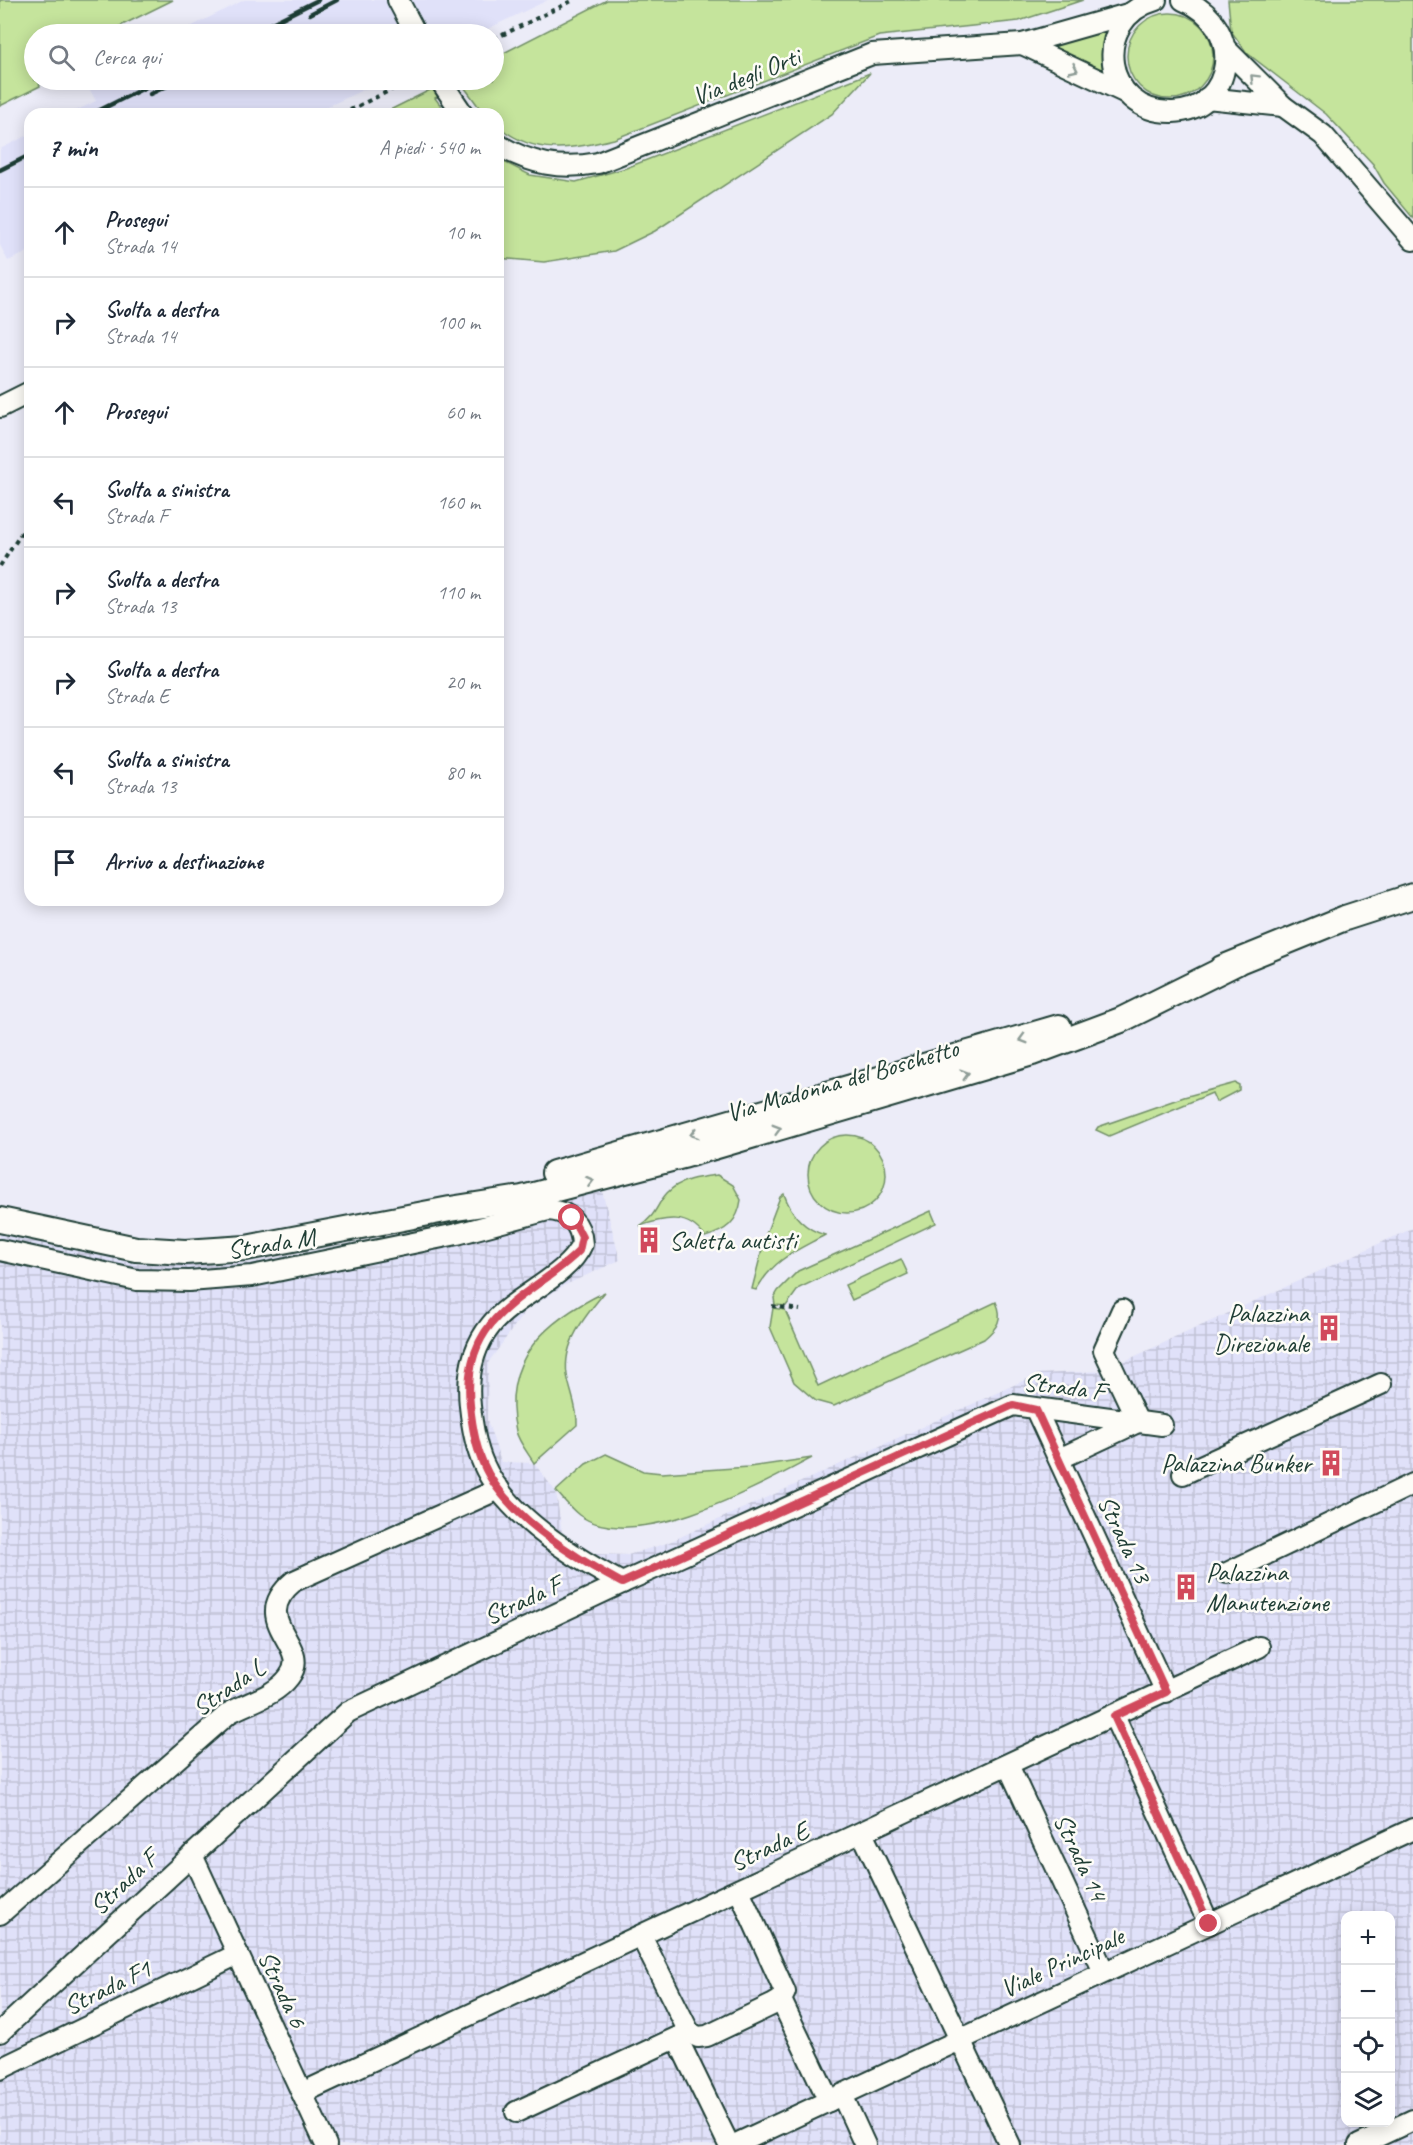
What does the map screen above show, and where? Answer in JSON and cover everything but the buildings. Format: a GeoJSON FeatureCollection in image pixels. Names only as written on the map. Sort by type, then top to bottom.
{"type":"FeatureCollection","features":[{"type":"Feature","properties":{"kind":"main road","name":"Via Madonna del Boschetto"},"geometry":{"type":"LineString","coordinates":[[0,1220],[136,1250],[185,1252],[246,1248],[450,1209],[530,1180],[1041,1033],[1236,963],[1345,918],[1413,896]]}},
{"type":"Feature","properties":{"kind":"street"},"geometry":{"type":"LineString","coordinates":[[398,0],[411,24]]}},
{"type":"Feature","properties":{"kind":"street","name":"Via degli Orti"},"geometry":{"type":"LineString","coordinates":[[504,148],[525,158],[554,167],[575,167],[598,163],[872,54],[1022,44],[1131,13],[1156,0]]}},
{"type":"Feature","properties":{"kind":"street"},"geometry":{"type":"LineString","coordinates":[[1184,0],[1198,6],[1213,8],[1222,32],[1226,49],[1225,67],[1219,84],[1208,98]]}},
{"type":"Feature","properties":{"kind":"street"},"geometry":{"type":"LineString","coordinates":[[1126,93],[1114,70],[1113,43],[1119,26],[1131,13]]}},
{"type":"Feature","properties":{"kind":"street","name":"Via degli Orti"},"geometry":{"type":"LineString","coordinates":[[1022,44],[1126,93],[1140,105],[1166,112],[1192,108],[1208,98]]}},
{"type":"Feature","properties":{"kind":"street"},"geometry":{"type":"LineString","coordinates":[[1226,49],[1283,106],[1323,135],[1413,240]]}},
{"type":"Feature","properties":{"kind":"street"},"geometry":{"type":"LineString","coordinates":[[447,90],[459,108]]}},
{"type":"Feature","properties":{"kind":"street"},"geometry":{"type":"LineString","coordinates":[[1208,98],[1283,106]]}},
{"type":"Feature","properties":{"kind":"street"},"geometry":{"type":"LineString","coordinates":[[0,407],[24,395]]}},
{"type":"Feature","properties":{"kind":"street","name":"Strada M"},"geometry":{"type":"LineString","coordinates":[[0,1250],[137,1280],[210,1279],[252,1276],[458,1234],[548,1210],[560,1210],[572,1218],[582,1237],[579,1251],[491,1324],[473,1357],[468,1389],[472,1428],[483,1464],[499,1489]]}},
{"type":"Feature","properties":{"kind":"street"},"geometry":{"type":"LineString","coordinates":[[1059,1459],[1138,1422],[1104,1350],[1122,1310]]}},
{"type":"Feature","properties":{"kind":"street"},"geometry":{"type":"LineString","coordinates":[[1183,1474],[1381,1384]]}},
{"type":"Feature","properties":{"kind":"street","name":"Strada F"},"geometry":{"type":"LineString","coordinates":[[0,2032],[348,1712],[622,1583],[1013,1405],[1036,1410],[1162,1425]]}},
{"type":"Feature","properties":{"kind":"street","name":"Strada 13"},"geometry":{"type":"LineString","coordinates":[[1036,1410],[1166,1692]]}},
{"type":"Feature","properties":{"kind":"street"},"geometry":{"type":"LineString","coordinates":[[1227,1573],[1413,1484]]}},
{"type":"Feature","properties":{"kind":"street"},"geometry":{"type":"LineString","coordinates":[[499,1489],[556,1544],[622,1583]]}},
{"type":"Feature","properties":{"kind":"street","name":"Strada L"},"geometry":{"type":"LineString","coordinates":[[0,1914],[229,1713],[267,1696],[291,1676],[294,1662],[292,1650],[275,1612],[276,1601],[289,1585],[499,1489]]}},
{"type":"Feature","properties":{"kind":"street","name":"Strada E"},"geometry":{"type":"LineString","coordinates":[[302,2093],[1259,1647]]}},
{"type":"Feature","properties":{"kind":"street"},"geometry":{"type":"LineString","coordinates":[[1114,1716],[1209,1924]]}},
{"type":"Feature","properties":{"kind":"street","name":"Strada 14"},"geometry":{"type":"LineString","coordinates":[[1008,1765],[1104,1972]]}},
{"type":"Feature","properties":{"kind":"street","name":"Viale Principale"},"geometry":{"type":"LineString","coordinates":[[734,2145],[1413,1829]]}},
{"type":"Feature","properties":{"kind":"street"},"geometry":{"type":"LineString","coordinates":[[862,1833],[1010,2145]]}},
{"type":"Feature","properties":{"kind":"street","name":"Strada 6"},"geometry":{"type":"LineString","coordinates":[[192,1855],[326,2145]]}},
{"type":"Feature","properties":{"kind":"street"},"geometry":{"type":"LineString","coordinates":[[516,2112],[683,2035],[707,2036],[781,2000],[785,1992],[783,1982],[739,1890]]}},
{"type":"Feature","properties":{"kind":"street"},"geometry":{"type":"LineString","coordinates":[[641,1936],[729,2145]]}},
{"type":"Feature","properties":{"kind":"street","name":"Strada F1"},"geometry":{"type":"LineString","coordinates":[[0,2069],[238,1954]]}},
{"type":"Feature","properties":{"kind":"street"},"geometry":{"type":"LineString","coordinates":[[781,2000],[836,2098],[866,2145]]}},
{"type":"Feature","properties":{"kind":"street"},"geometry":{"type":"LineString","coordinates":[[1359,2145],[1413,2120]]}},
{"type":"Feature","properties":{"kind":"path"},"geometry":{"type":"LineString","coordinates":[[504,34],[574,0]]}},
{"type":"Feature","properties":{"kind":"path"},"geometry":{"type":"LineString","coordinates":[[354,108],[391,90]]}},
{"type":"Feature","properties":{"kind":"path"},"geometry":{"type":"LineString","coordinates":[[0,566],[24,529]]}},
{"type":"Feature","properties":{"kind":"path"},"geometry":{"type":"LineString","coordinates":[[772,1306],[800,1310]]}},
{"type":"Feature","properties":{"kind":"shaded area"},"geometry":{"type":"Polygon","coordinates":[[[244,0],[548,0],[498,24],[196,24],[244,0]]]}},
{"type":"Feature","properties":{"kind":"shaded area"},"geometry":{"type":"Polygon","coordinates":[[[90,90],[363,90],[325,108],[81,108],[96,101],[90,90]]]}},
{"type":"Feature","properties":{"kind":"shaded area"},"geometry":{"type":"Polygon","coordinates":[[[24,137],[24,254],[8,261],[0,245],[0,149],[24,137]]]}},
{"type":"Feature","properties":{"kind":"shaded area"},"geometry":{"type":"Polygon","coordinates":[[[601,1187],[620,1260],[563,1286],[526,1310],[488,1363],[487,1420],[501,1462],[534,1463],[556,1492],[562,1533],[595,1554],[628,1555],[667,1543],[1038,1374],[1103,1371],[1413,1228],[1413,2145],[0,2145],[0,1234],[137,1264],[187,1266],[249,1263],[453,1224],[601,1187]]]}},
{"type":"Feature","properties":{"kind":"green space"},"geometry":{"type":"Polygon","coordinates":[[[0,0],[173,0],[124,24],[24,24],[24,90],[32,90],[0,106],[0,0]]]}},
{"type":"Feature","properties":{"kind":"green space"},"geometry":{"type":"Polygon","coordinates":[[[607,0],[1083,0],[1019,21],[879,36],[614,139],[583,146],[554,148],[526,143],[504,130],[504,108],[480,108],[466,90],[504,90],[504,53],[607,0]]]}},
{"type":"Feature","properties":{"kind":"green space"},"geometry":{"type":"Polygon","coordinates":[[[1228,0],[1413,0],[1413,218],[1384,183],[1373,164],[1326,114],[1247,53],[1231,31],[1228,0]]]}},
{"type":"Feature","properties":{"kind":"green space"},"geometry":{"type":"Polygon","coordinates":[[[1162,13],[1178,13],[1201,25],[1210,39],[1213,56],[1210,73],[1201,87],[1178,99],[1162,99],[1146,92],[1134,80],[1127,64],[1127,48],[1134,32],[1146,20],[1162,13]]]}},
{"type":"Feature","properties":{"kind":"green space"},"geometry":{"type":"Polygon","coordinates":[[[1114,24],[1104,51],[1104,64],[1110,78],[1035,43],[1114,24]]]}},
{"type":"Feature","properties":{"kind":"green space"},"geometry":{"type":"Polygon","coordinates":[[[870,73],[832,114],[655,231],[614,251],[544,262],[504,259],[504,162],[530,175],[576,182],[626,168],[870,73]]]}},
{"type":"Feature","properties":{"kind":"green space"},"geometry":{"type":"Polygon","coordinates":[[[430,90],[450,90],[435,98],[442,108],[394,108],[430,90]]]}},
{"type":"Feature","properties":{"kind":"green space"},"geometry":{"type":"Polygon","coordinates":[[[1235,1083],[1239,1085],[1239,1090],[1216,1102],[1212,1093],[1109,1136],[1096,1130],[1098,1127],[1184,1097],[1235,1083]]]}},
{"type":"Feature","properties":{"kind":"green space"},"geometry":{"type":"Polygon","coordinates":[[[847,1135],[862,1138],[875,1146],[883,1159],[886,1174],[883,1189],[875,1202],[862,1210],[847,1213],[832,1210],[819,1202],[811,1189],[808,1174],[811,1159],[819,1146],[832,1138],[847,1135]]]}},
{"type":"Feature","properties":{"kind":"green space"},"geometry":{"type":"Polygon","coordinates":[[[717,1175],[733,1185],[741,1200],[734,1220],[719,1232],[705,1237],[691,1224],[676,1219],[640,1226],[650,1218],[663,1197],[672,1188],[690,1180],[717,1175]]]}},
{"type":"Feature","properties":{"kind":"green space"},"geometry":{"type":"Polygon","coordinates":[[[784,1194],[799,1220],[825,1235],[786,1257],[770,1270],[756,1290],[752,1289],[766,1234],[780,1197],[784,1194]]]}},
{"type":"Feature","properties":{"kind":"green space"},"geometry":{"type":"Polygon","coordinates":[[[931,1211],[936,1223],[799,1288],[786,1306],[775,1305],[774,1298],[778,1291],[798,1271],[931,1211]]]}},
{"type":"Feature","properties":{"kind":"green space"},"geometry":{"type":"Polygon","coordinates":[[[901,1259],[908,1274],[852,1300],[845,1285],[901,1259]]]}},
{"type":"Feature","properties":{"kind":"green space"},"geometry":{"type":"Polygon","coordinates":[[[605,1292],[577,1330],[568,1352],[567,1375],[577,1425],[534,1463],[517,1435],[513,1406],[515,1383],[522,1363],[533,1345],[547,1329],[564,1315],[605,1292]]]}},
{"type":"Feature","properties":{"kind":"green space"},"geometry":{"type":"Polygon","coordinates":[[[996,1302],[999,1313],[998,1323],[984,1339],[834,1406],[816,1401],[794,1382],[770,1327],[773,1308],[785,1310],[818,1386],[996,1302]]]}},
{"type":"Feature","properties":{"kind":"green space"},"geometry":{"type":"Polygon","coordinates":[[[606,1454],[643,1471],[662,1473],[749,1467],[812,1458],[730,1499],[697,1512],[663,1522],[632,1527],[603,1525],[579,1515],[556,1491],[586,1464],[606,1454]]]}},
{"type":"Feature","properties":{"kind":"railway"},"geometry":{"type":"LineString","coordinates":[[270,24],[318,0]]}},
{"type":"Feature","properties":{"kind":"railway"},"geometry":{"type":"LineString","coordinates":[[310,14],[337,0]]}},
{"type":"Feature","properties":{"kind":"railway"},"geometry":{"type":"LineString","coordinates":[[104,108],[140,90]]}},
{"type":"Feature","properties":{"kind":"railway"},"geometry":{"type":"LineString","coordinates":[[150,94],[159,90]]}},
{"type":"Feature","properties":{"kind":"railway"},"geometry":{"type":"LineString","coordinates":[[0,170],[24,158]]}},
{"type":"Feature","properties":{"kind":"place","name":"Saletta autisti"},"geometry":{"type":"Point","coordinates":[649,1240]}},
{"type":"Feature","properties":{"kind":"place","name":"Palazzina Direzionale"},"geometry":{"type":"Point","coordinates":[1329,1328]}},
{"type":"Feature","properties":{"kind":"place","name":"Palazzina Bunker"},"geometry":{"type":"Point","coordinates":[1331,1463]}},
{"type":"Feature","properties":{"kind":"place","name":"Palazzina Manutenzione"},"geometry":{"type":"Point","coordinates":[1186,1587]}},
{"type":"Feature","properties":{"kind":"route"},"geometry":{"type":"LineString","coordinates":[[572,1218],[582,1237],[579,1251],[491,1324],[473,1357],[468,1389],[472,1428],[483,1464],[499,1489],[528,1520],[556,1544],[622,1583],[1013,1405],[1036,1410],[1166,1692],[1114,1716],[1209,1924]]}}]}
